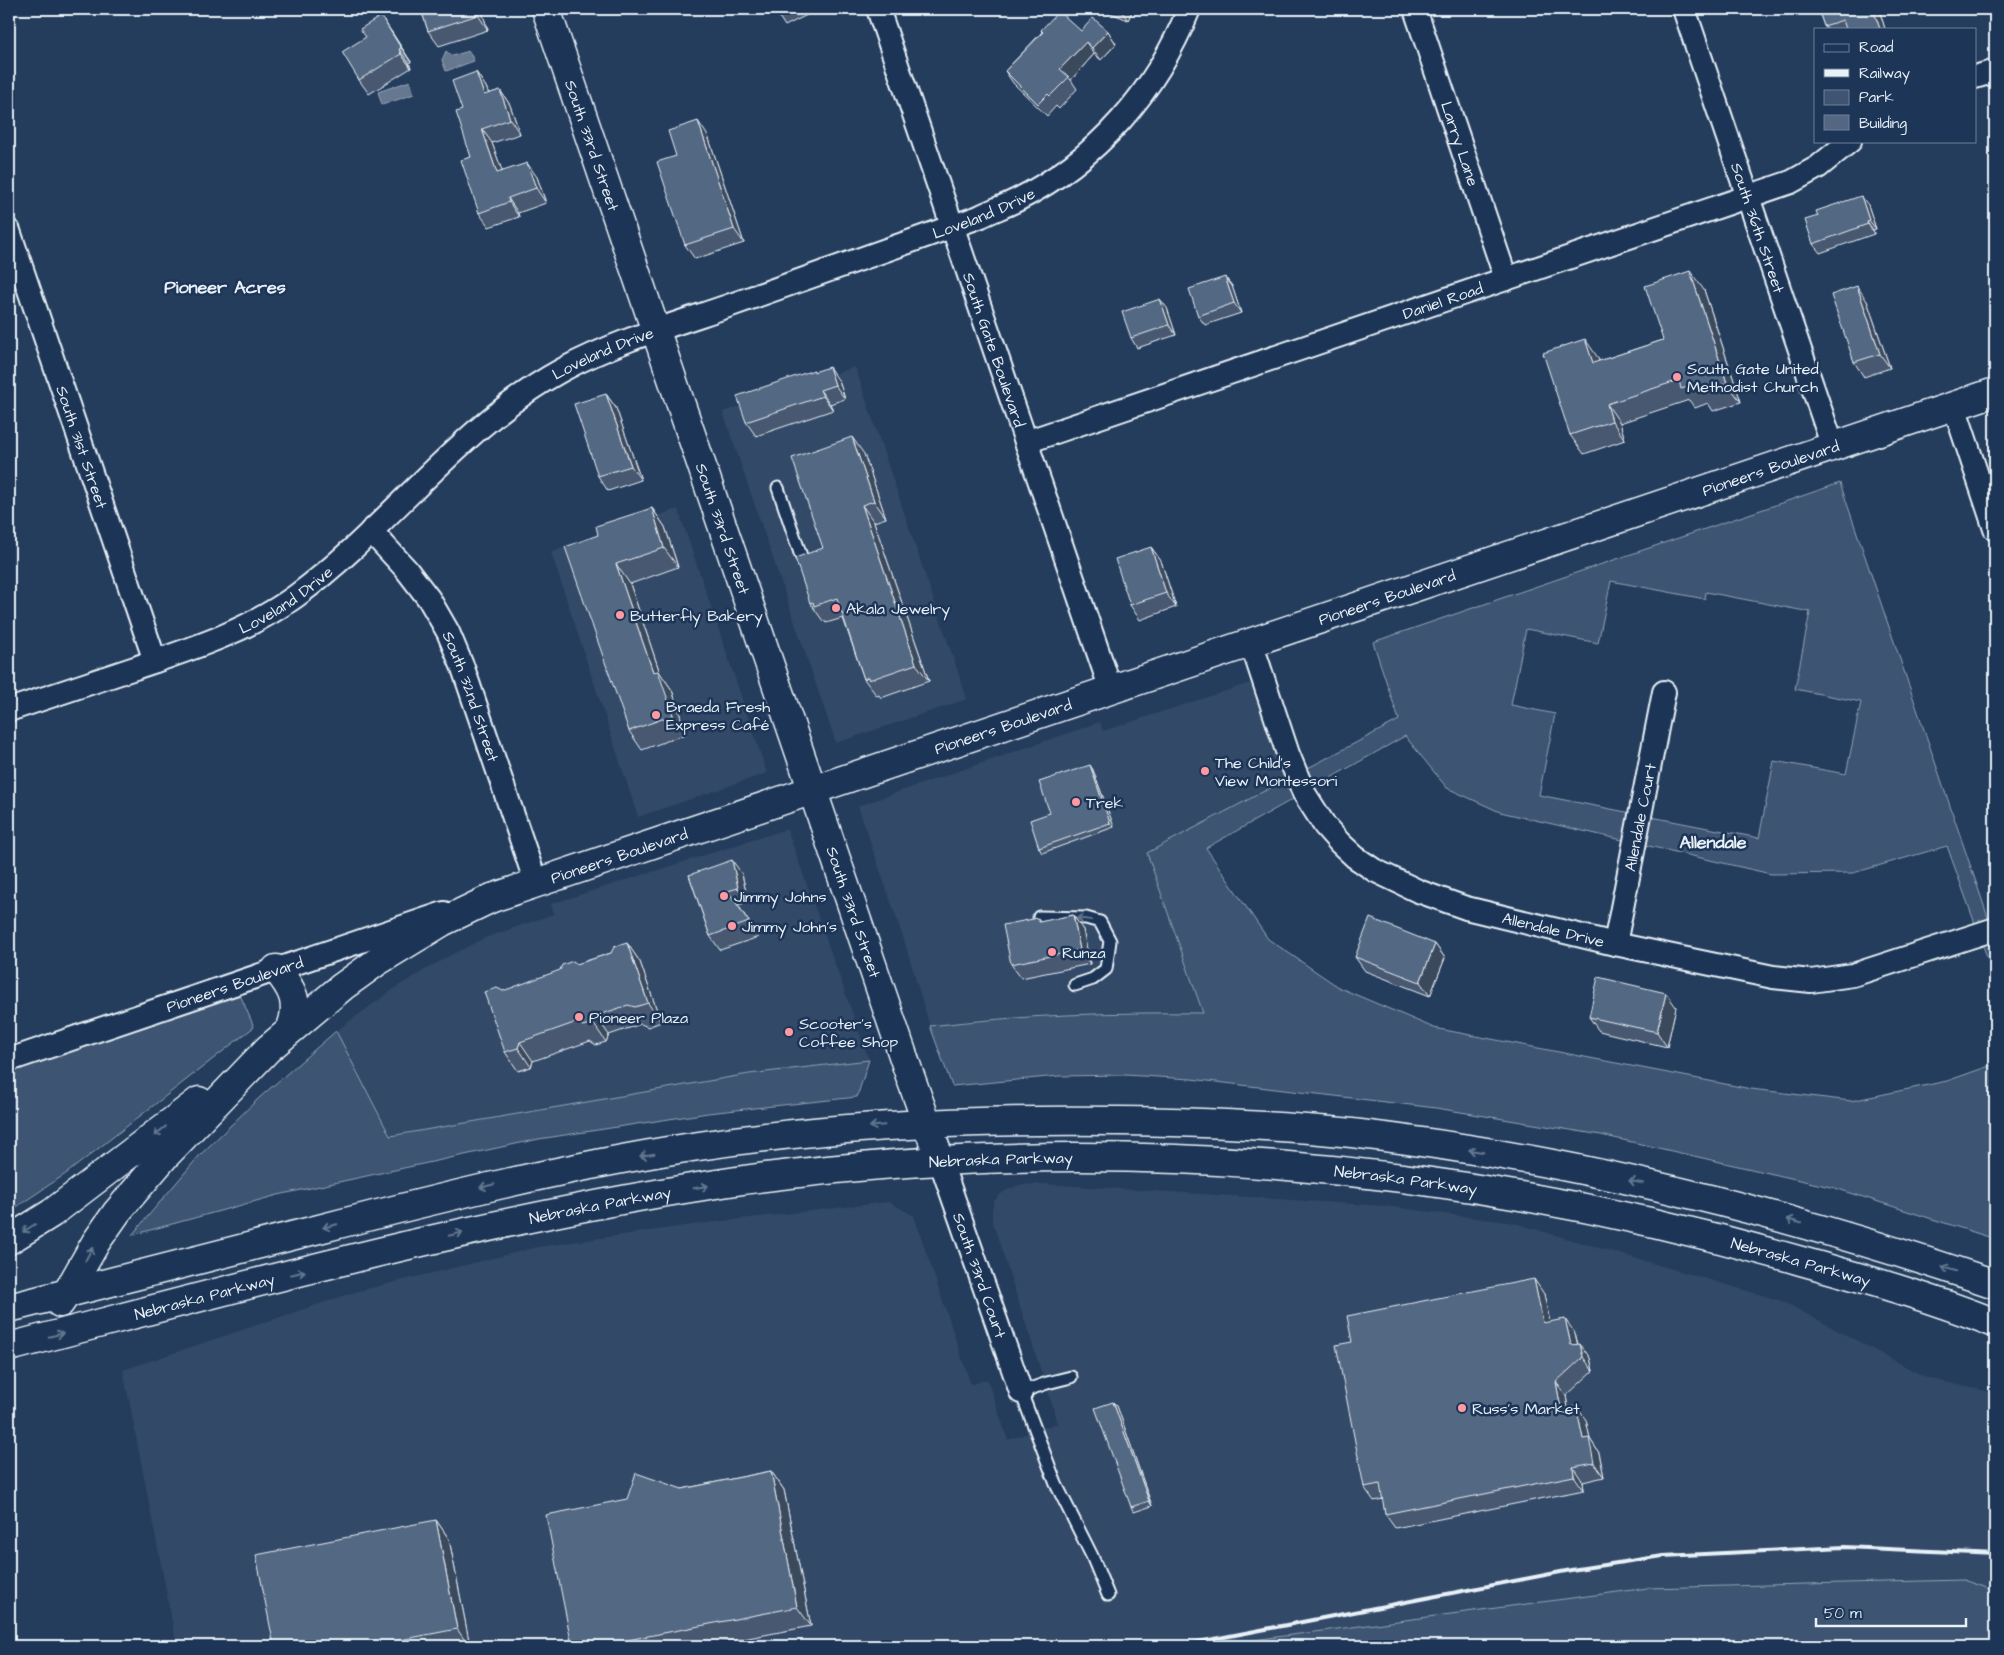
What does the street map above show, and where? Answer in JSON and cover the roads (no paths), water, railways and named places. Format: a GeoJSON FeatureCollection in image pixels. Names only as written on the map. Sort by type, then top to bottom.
{"type":"FeatureCollection","features":[{"type":"Feature","properties":{"kind":"main road","name":"South 33rd Street"},"geometry":{"type":"LineString","coordinates":[[546,9],[940,1160]]}},
{"type":"Feature","properties":{"kind":"main road","name":"Pioneers Boulevard"},"geometry":{"type":"LineString","coordinates":[[492,898],[1995,392]]}},
{"type":"Feature","properties":{"kind":"main road"},"geometry":{"type":"LineString","coordinates":[[9,1335],[40,1321],[61,1302],[96,1242],[134,1190],[268,1049],[291,1028],[342,987],[392,952],[442,922],[492,898]]}},
{"type":"Feature","properties":{"kind":"main road"},"geometry":{"type":"LineString","coordinates":[[276,969],[287,981],[293,993],[295,1016],[291,1028]]}},
{"type":"Feature","properties":{"kind":"main road"},"geometry":{"type":"LineString","coordinates":[[9,1240],[52,1213],[268,1049]]}},
{"type":"Feature","properties":{"kind":"main road"},"geometry":{"type":"LineString","coordinates":[[9,1308],[479,1188],[585,1166],[736,1141],[926,1123],[1053,1120],[1247,1125],[1353,1133],[1446,1146],[1666,1187],[1755,1210],[1876,1245],[1995,1284]]}},
{"type":"Feature","properties":{"kind":"main road","name":"Nebraska Parkway"},"geometry":{"type":"LineString","coordinates":[[9,1347],[425,1241],[554,1212],[744,1180],[940,1160],[1086,1158],[1280,1164],[1401,1176],[1528,1196],[1634,1217],[1734,1241],[1848,1274],[1995,1323]]}},
{"type":"Feature","properties":{"kind":"street","name":"South Gate Boulevard"},"geometry":{"type":"LineString","coordinates":[[878,9],[1111,690]]}},
{"type":"Feature","properties":{"kind":"street","name":"Loveland Drive"},"geometry":{"type":"LineString","coordinates":[[9,710],[215,640],[259,620],[295,597],[326,573],[485,424],[525,393],[563,370],[657,331],[953,226],[1017,200],[1050,182],[1085,156],[1112,130],[1141,97],[1162,66],[1179,33],[1188,9]]}},
{"type":"Feature","properties":{"kind":"street","name":"Larry Lane"},"geometry":{"type":"LineString","coordinates":[[1415,9],[1506,279]]}},
{"type":"Feature","properties":{"kind":"street","name":"South 36th Street"},"geometry":{"type":"LineString","coordinates":[[1684,9],[1833,447]]}},
{"type":"Feature","properties":{"kind":"street"},"geometry":{"type":"LineString","coordinates":[[1976,77],[1995,71]]}},
{"type":"Feature","properties":{"kind":"street","name":"Daniel Road"},"geometry":{"type":"LineString","coordinates":[[1026,442],[1748,197],[1798,178],[1818,167],[1849,142]]}},
{"type":"Feature","properties":{"kind":"street","name":"South 31st Street"},"geometry":{"type":"LineString","coordinates":[[9,231],[155,661]]}},
{"type":"Feature","properties":{"kind":"street"},"geometry":{"type":"LineString","coordinates":[[1954,406],[1995,529]]}},
{"type":"Feature","properties":{"kind":"street","name":"South 32nd Street"},"geometry":{"type":"LineString","coordinates":[[371,531],[406,569],[429,599],[448,632],[463,668],[536,883]]}},
{"type":"Feature","properties":{"kind":"street","name":"Allendale Drive"},"geometry":{"type":"LineString","coordinates":[[1251,642],[1288,754],[1304,793],[1325,826],[1355,857],[1394,881],[1457,905],[1615,944],[1773,977],[1811,981],[1853,976],[1995,928]]}},
{"type":"Feature","properties":{"kind":"street","name":"Allendale Court"},"geometry":{"type":"LineString","coordinates":[[1615,944],[1664,692]]}},
{"type":"Feature","properties":{"kind":"street","name":"Pioneers Boulevard"},"geometry":{"type":"LineString","coordinates":[[9,1060],[492,898]]}},
{"type":"Feature","properties":{"kind":"street","name":"South 33rd Court"},"geometry":{"type":"LineString","coordinates":[[940,1160],[1021,1392]]}},
{"type":"Feature","properties":{"kind":"lane"},"geometry":{"type":"LineString","coordinates":[[778,488],[801,556]]}},
{"type":"Feature","properties":{"kind":"lane"},"geometry":{"type":"LineString","coordinates":[[1039,917],[1086,918],[1100,922],[1107,935],[1110,941],[1106,969],[1094,979],[1075,985]]}},
{"type":"Feature","properties":{"kind":"lane"},"geometry":{"type":"LineString","coordinates":[[1071,1377],[1021,1392],[1056,1484],[1092,1556],[1108,1595]]}},
{"type":"Feature","properties":{"kind":"railway"},"geometry":{"type":"LineString","coordinates":[[1178,1646],[1571,1570],[1663,1556],[1845,1547],[1995,1554]]}},
{"type":"Feature","properties":{"kind":"place","name":"South Gate United Methodist Church"},"geometry":{"type":"Point","coordinates":[1677,377]}},
{"type":"Feature","properties":{"kind":"place","name":"Akala Jewelry"},"geometry":{"type":"Point","coordinates":[836,608]}},
{"type":"Feature","properties":{"kind":"place","name":"Butterfly Bakery"},"geometry":{"type":"Point","coordinates":[620,615]}},
{"type":"Feature","properties":{"kind":"place","name":"Braeda Fresh Express Café"},"geometry":{"type":"Point","coordinates":[656,715]}},
{"type":"Feature","properties":{"kind":"place","name":"The Child's View Montessori"},"geometry":{"type":"Point","coordinates":[1205,771]}},
{"type":"Feature","properties":{"kind":"place","name":"Trek"},"geometry":{"type":"Point","coordinates":[1076,802]}},
{"type":"Feature","properties":{"kind":"place","name":"Jimmy Johns"},"geometry":{"type":"Point","coordinates":[724,896]}},
{"type":"Feature","properties":{"kind":"place","name":"Jimmy John's"},"geometry":{"type":"Point","coordinates":[732,926]}},
{"type":"Feature","properties":{"kind":"place","name":"Runza"},"geometry":{"type":"Point","coordinates":[1052,952]}},
{"type":"Feature","properties":{"kind":"place","name":"Pioneer Plaza"},"geometry":{"type":"Point","coordinates":[579,1017]}},
{"type":"Feature","properties":{"kind":"place","name":"Scooter's Coffee Shop"},"geometry":{"type":"Point","coordinates":[789,1032]}},
{"type":"Feature","properties":{"kind":"place","name":"Russ's Market"},"geometry":{"type":"Point","coordinates":[1462,1408]}},
{"type":"Feature","properties":{"kind":"district","name":"Pioneer Acres"},"geometry":{"type":"Point","coordinates":[225,287]}},
{"type":"Feature","properties":{"kind":"district","name":"Allendale"},"geometry":{"type":"Point","coordinates":[1713,842]}}]}
